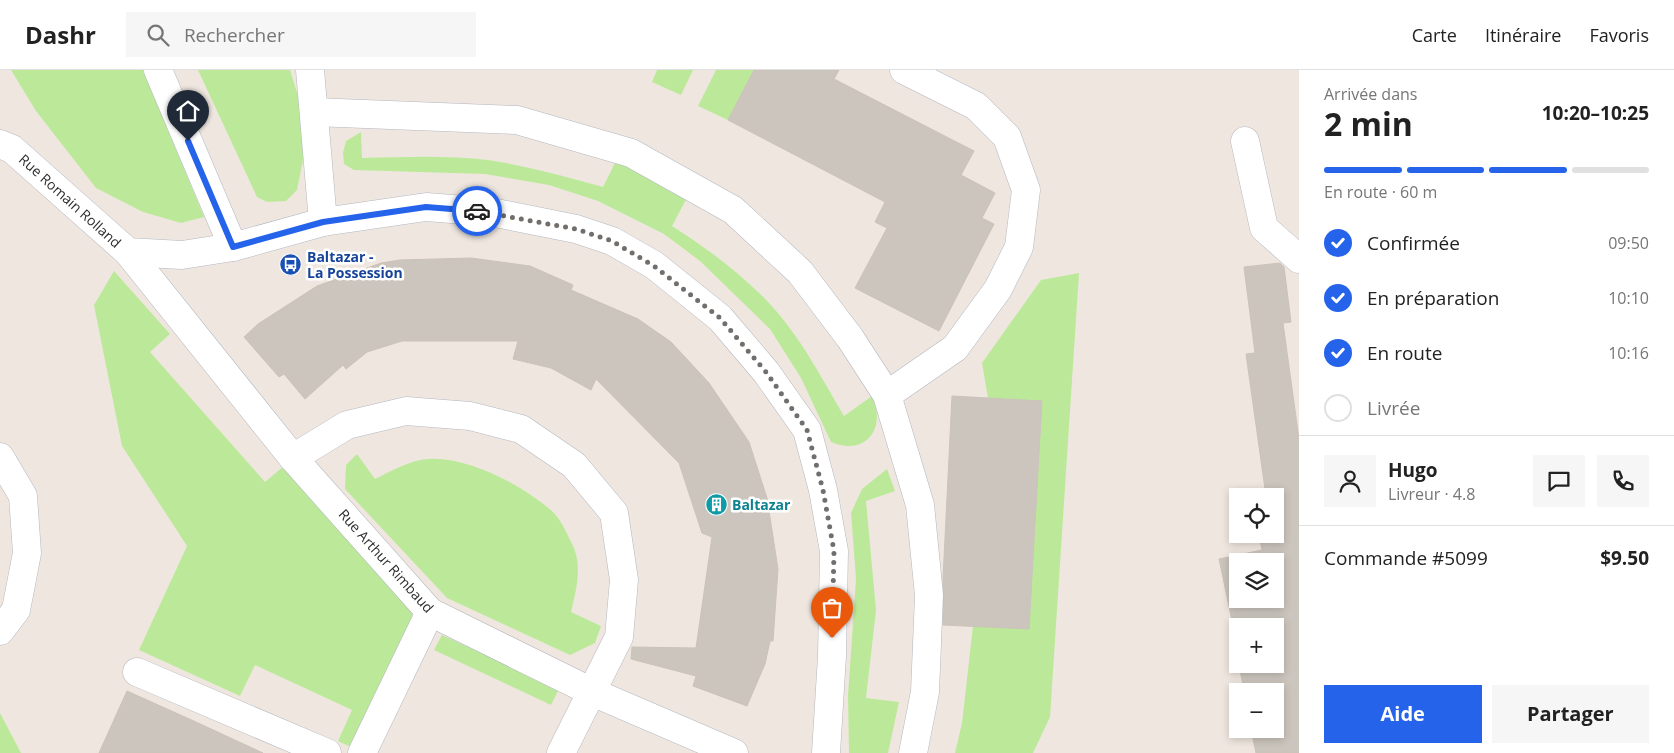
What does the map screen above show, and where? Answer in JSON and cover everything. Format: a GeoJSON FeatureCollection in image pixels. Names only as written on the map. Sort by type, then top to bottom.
{"type":"FeatureCollection","features":[{"type":"Feature","properties":{"kind":"street"},"geometry":{"type":"LineString","coordinates":[[158,70],[233,247]]}},
{"type":"Feature","properties":{"kind":"street"},"geometry":{"type":"LineString","coordinates":[[310,70],[323,222]]}},
{"type":"Feature","properties":{"kind":"street"},"geometry":{"type":"LineString","coordinates":[[887,395],[955,348],[998,288],[1019,247],[1026,190],[1007,137],[976,106],[904,70]]}},
{"type":"Feature","properties":{"kind":"street"},"geometry":{"type":"LineString","coordinates":[[314,112],[517,120],[631,153],[733,210],[800,272],[850,338],[887,395],[920,505],[929,595],[925,692],[913,753]]}},
{"type":"Feature","properties":{"kind":"street"},"geometry":{"type":"LineString","coordinates":[[1245,141],[1264,228],[1299,259]]}},
{"type":"Feature","properties":{"kind":"street","name":"Rue Romain Rolland"},"geometry":{"type":"LineString","coordinates":[[0,144],[12,149],[128,252],[182,255],[233,247],[323,222],[426,207],[491,212],[576,229],[612,241],[654,266],[720,318],[766,372],[807,430],[823,490],[834,551],[832,656],[826,753]]}},
{"type":"Feature","properties":{"kind":"street","name":"Rue Arthur Rimbaud"},"geometry":{"type":"LineString","coordinates":[[128,252],[293,458],[430,612],[592,692],[734,753]]}},
{"type":"Feature","properties":{"kind":"street"},"geometry":{"type":"LineString","coordinates":[[293,458],[347,425],[406,411],[470,416],[521,429],[574,466],[614,513],[624,580],[619,637],[561,753]]}},
{"type":"Feature","properties":{"kind":"street"},"geometry":{"type":"LineString","coordinates":[[0,457],[23,496],[27,553],[16,610],[0,631]]}},
{"type":"Feature","properties":{"kind":"street"},"geometry":{"type":"LineString","coordinates":[[362,753],[430,612]]}},
{"type":"Feature","properties":{"kind":"street"},"geometry":{"type":"LineString","coordinates":[[137,672],[326,753]]}},
{"type":"Feature","properties":{"kind":"green space"},"geometry":{"type":"Polygon","coordinates":[[[11,70],[143,70],[204,217],[181,223],[143,212],[96,188],[36,111],[11,70]]]}},
{"type":"Feature","properties":{"kind":"green space"},"geometry":{"type":"Polygon","coordinates":[[[198,70],[290,70],[301,106],[304,155],[297,190],[286,201],[267,202],[257,197],[198,70]]]}},
{"type":"Feature","properties":{"kind":"green space"},"geometry":{"type":"Polygon","coordinates":[[[657,70],[693,70],[681,95],[652,82],[657,70]]]}},
{"type":"Feature","properties":{"kind":"green space"},"geometry":{"type":"Polygon","coordinates":[[[716,70],[754,70],[728,120],[698,106],[716,70]]]}},
{"type":"Feature","properties":{"kind":"green space"},"geometry":{"type":"Polygon","coordinates":[[[361,132],[362,158],[473,158],[517,165],[603,187],[616,161],[689,194],[672,226],[727,264],[770,304],[805,350],[844,416],[872,396],[877,419],[875,429],[870,437],[854,446],[843,446],[831,442],[801,378],[770,329],[700,261],[664,234],[598,201],[549,185],[485,174],[354,170],[344,164],[343,153],[346,141],[361,132]]]}},
{"type":"Feature","properties":{"kind":"green space"},"geometry":{"type":"Polygon","coordinates":[[[114,271],[170,334],[150,352],[265,482],[285,465],[410,605],[414,622],[355,749],[338,741],[352,710],[255,665],[240,696],[139,650],[187,546],[122,446],[94,305],[114,271]]]}},
{"type":"Feature","properties":{"kind":"green space"},"geometry":{"type":"Polygon","coordinates":[[[1079,273],[1050,717],[1033,753],[955,753],[962,723],[973,626],[1029,629],[1042,401],[988,398],[982,363],[1041,280],[1079,273]]]}},
{"type":"Feature","properties":{"kind":"green space"},"geometry":{"type":"Polygon","coordinates":[[[357,454],[375,479],[414,461],[444,459],[460,462],[495,475],[527,492],[541,502],[559,519],[574,548],[578,572],[571,612],[601,626],[595,643],[570,655],[447,598],[345,489],[346,465],[357,454]]]}},
{"type":"Feature","properties":{"kind":"green space"},"geometry":{"type":"Polygon","coordinates":[[[887,469],[895,491],[866,501],[876,610],[866,698],[899,702],[888,753],[849,753],[848,696],[856,579],[851,513],[862,489],[887,469]]]}},
{"type":"Feature","properties":{"kind":"green space"},"geometry":{"type":"Polygon","coordinates":[[[442,635],[559,689],[551,705],[434,650],[442,635]]]}},
{"type":"Feature","properties":{"kind":"green space"},"geometry":{"type":"Polygon","coordinates":[[[0,713],[21,753],[0,753],[0,713]]]}},
{"type":"Feature","properties":{"kind":"building"},"geometry":{"type":"Polygon","coordinates":[[[754,70],[839,70],[834,79],[974,151],[961,175],[995,193],[982,218],[994,224],[939,331],[855,288],[887,228],[875,222],[885,202],[728,120],[754,70]]]}},
{"type":"Feature","properties":{"kind":"building"},"geometry":{"type":"Polygon","coordinates":[[[471,258],[530,266],[573,285],[571,290],[638,319],[671,342],[709,383],[749,442],[767,498],[778,569],[773,641],[770,641],[765,664],[747,706],[693,686],[696,676],[631,659],[632,647],[696,648],[712,537],[702,533],[679,463],[596,379],[591,390],[551,368],[513,359],[518,341],[402,341],[367,352],[346,369],[343,365],[305,399],[284,374],[279,377],[244,337],[258,324],[317,286],[381,263],[400,260],[471,258]]]}},
{"type":"Feature","properties":{"kind":"building"},"geometry":{"type":"Polygon","coordinates":[[[1280,263],[1284,267],[1291,322],[1283,323],[1299,439],[1299,753],[1256,753],[1253,738],[1284,738],[1284,683],[1243,683],[1241,673],[1284,673],[1284,618],[1231,618],[1229,608],[1284,608],[1284,553],[1248,553],[1262,550],[1261,543],[1284,543],[1284,488],[1265,488],[1246,354],[1255,353],[1244,267],[1280,263]]]}},
{"type":"Feature","properties":{"kind":"building"},"geometry":{"type":"Polygon","coordinates":[[[952,396],[1042,401],[1029,629],[943,625],[943,579],[952,396]]]}},
{"type":"Feature","properties":{"kind":"building"},"geometry":{"type":"Polygon","coordinates":[[[1229,557],[1229,606],[1219,559],[1229,557]]]}},
{"type":"Feature","properties":{"kind":"building"},"geometry":{"type":"Polygon","coordinates":[[[127,691],[196,722],[263,753],[99,753],[127,691]]]}},
{"type":"Feature","properties":{"kind":"way so far"},"geometry":{"type":"LineString","coordinates":[[477,211],[491,212],[576,229],[612,241],[654,266],[720,318],[766,372],[807,430],[823,490],[834,551],[832,638]]}},
{"type":"Feature","properties":{"kind":"place","name":"Baltazar - La Possession"},"geometry":{"type":"Point","coordinates":[291,265]}},
{"type":"Feature","properties":{"kind":"place","name":"Baltazar"},"geometry":{"type":"Point","coordinates":[716,505]}},
{"type":"Feature","properties":{"kind":"route"},"geometry":{"type":"LineString","coordinates":[[188,141],[233,247],[323,222],[426,207],[477,211]]}}]}
